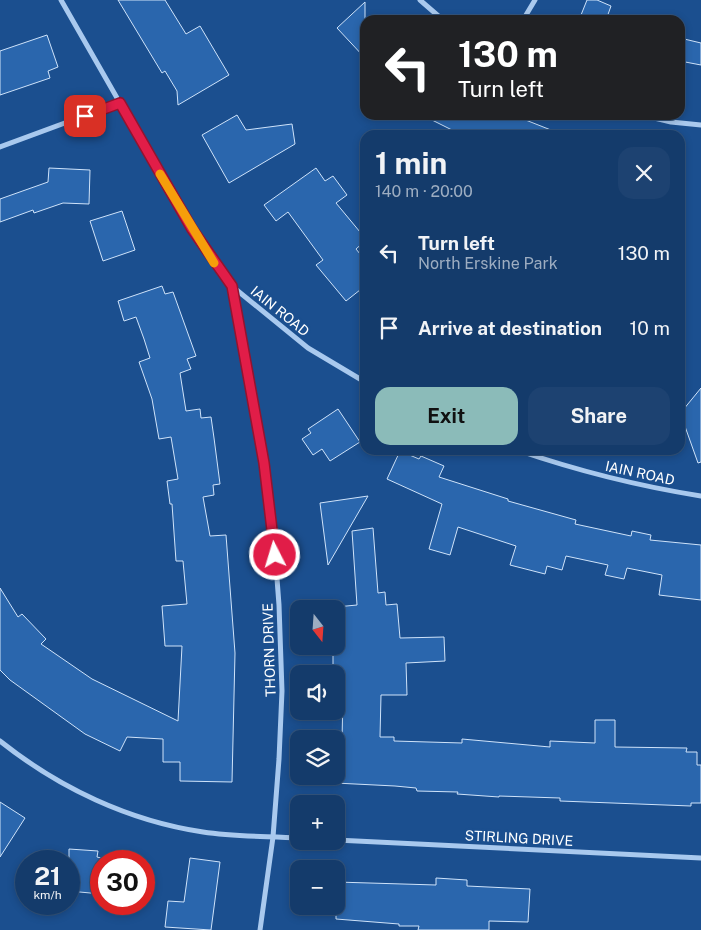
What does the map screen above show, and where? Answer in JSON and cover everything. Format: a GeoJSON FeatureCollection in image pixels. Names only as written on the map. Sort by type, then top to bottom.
{"type":"FeatureCollection","features":[{"type":"Feature","properties":{"kind":"street","name":"THORN DRIVE"},"geometry":{"type":"LineString","coordinates":[[61,0],[192,229],[232,286],[264,463],[279,595],[282,691],[273,837],[260,930]]}},
{"type":"Feature","properties":{"kind":"street"},"geometry":{"type":"LineString","coordinates":[[420,0],[437,15]]}},
{"type":"Feature","properties":{"kind":"street"},"geometry":{"type":"LineString","coordinates":[[526,15],[535,0]]}},
{"type":"Feature","properties":{"kind":"street"},"geometry":{"type":"LineString","coordinates":[[0,147],[120,103]]}},
{"type":"Feature","properties":{"kind":"street"},"geometry":{"type":"LineString","coordinates":[[662,120],[701,125]]}},
{"type":"Feature","properties":{"kind":"street","name":"IAIN ROAD"},"geometry":{"type":"LineString","coordinates":[[232,286],[308,348],[360,379]]}},
{"type":"Feature","properties":{"kind":"street","name":"IAIN ROAD"},"geometry":{"type":"LineString","coordinates":[[532,455],[567,467],[642,487],[701,496]]}},
{"type":"Feature","properties":{"kind":"street"},"geometry":{"type":"LineString","coordinates":[[0,741],[24,760],[73,790],[118,810],[169,825],[204,832],[290,838]]}},
{"type":"Feature","properties":{"kind":"street","name":"STIRLING DRIVE"},"geometry":{"type":"LineString","coordinates":[[345,840],[701,858]]}},
{"type":"Feature","properties":{"kind":"building"},"geometry":{"type":"Polygon","coordinates":[[[118,0],[165,0],[186,34],[200,26],[229,75],[178,105],[177,91],[165,71],[162,73],[118,0]]]}},
{"type":"Feature","properties":{"kind":"building"},"geometry":{"type":"Polygon","coordinates":[[[587,0],[597,0],[611,6],[608,15],[581,15],[587,0]]]}},
{"type":"Feature","properties":{"kind":"building"},"geometry":{"type":"Polygon","coordinates":[[[365,2],[365,15],[360,15],[360,53],[337,28],[365,2]]]}},
{"type":"Feature","properties":{"kind":"building"},"geometry":{"type":"Polygon","coordinates":[[[47,35],[58,67],[48,71],[50,78],[0,95],[0,51],[47,35]]]}},
{"type":"Feature","properties":{"kind":"building"},"geometry":{"type":"Polygon","coordinates":[[[685,39],[701,43],[701,65],[685,62],[685,39]]]}},
{"type":"Feature","properties":{"kind":"building"},"geometry":{"type":"Polygon","coordinates":[[[237,115],[246,130],[292,124],[295,144],[229,183],[202,135],[237,115]]]}},
{"type":"Feature","properties":{"kind":"building"},"geometry":{"type":"Polygon","coordinates":[[[432,120],[526,120],[551,130],[452,130],[432,120]]]}},
{"type":"Feature","properties":{"kind":"building"},"geometry":{"type":"Polygon","coordinates":[[[49,168],[90,170],[89,204],[63,203],[34,213],[33,210],[0,222],[0,199],[48,182],[49,168]]]}},
{"type":"Feature","properties":{"kind":"building"},"geometry":{"type":"Polygon","coordinates":[[[316,168],[325,181],[333,176],[347,195],[336,203],[360,232],[360,245],[356,249],[360,254],[360,290],[346,301],[316,265],[323,260],[288,212],[276,221],[264,205],[316,168]]]}},
{"type":"Feature","properties":{"kind":"building"},"geometry":{"type":"Polygon","coordinates":[[[122,211],[135,250],[103,261],[90,221],[122,211]]]}},
{"type":"Feature","properties":{"kind":"building"},"geometry":{"type":"Polygon","coordinates":[[[162,286],[165,294],[173,292],[196,356],[187,359],[191,369],[180,373],[186,411],[200,409],[201,418],[211,417],[214,438],[220,484],[213,485],[214,495],[203,497],[210,536],[226,535],[235,653],[232,782],[180,781],[180,762],[163,762],[163,739],[127,737],[120,751],[85,734],[10,680],[0,670],[0,588],[18,617],[22,614],[46,639],[41,644],[92,679],[178,721],[182,646],[165,646],[162,606],[187,604],[183,561],[176,561],[172,504],[170,504],[167,481],[178,479],[171,437],[159,439],[152,399],[139,362],[150,358],[144,339],[136,317],[124,321],[118,301],[162,286]]]}},
{"type":"Feature","properties":{"kind":"building"},"geometry":{"type":"Polygon","coordinates":[[[701,388],[701,462],[698,463],[685,426],[685,408],[701,388]]]}},
{"type":"Feature","properties":{"kind":"building"},"geometry":{"type":"Polygon","coordinates":[[[338,409],[360,442],[330,461],[322,449],[313,455],[302,439],[311,433],[308,429],[338,409]]]}},
{"type":"Feature","properties":{"kind":"building"},"geometry":{"type":"Polygon","coordinates":[[[398,455],[410,455],[419,459],[421,456],[444,466],[439,477],[508,499],[508,501],[576,520],[575,524],[631,536],[632,531],[651,535],[650,540],[701,545],[701,600],[659,595],[662,575],[627,568],[624,579],[605,575],[608,565],[566,556],[562,570],[547,566],[545,574],[510,565],[516,546],[458,527],[450,555],[429,549],[442,504],[387,479],[398,455]]]}},
{"type":"Feature","properties":{"kind":"building"},"geometry":{"type":"Polygon","coordinates":[[[368,496],[328,565],[320,503],[368,496]]]}},
{"type":"Feature","properties":{"kind":"building"},"geometry":{"type":"Polygon","coordinates":[[[373,528],[378,593],[385,592],[386,605],[397,604],[400,638],[444,637],[445,661],[406,663],[407,695],[381,695],[380,737],[394,737],[394,741],[462,743],[462,739],[550,747],[550,741],[595,743],[595,720],[615,720],[615,747],[687,748],[686,752],[697,752],[697,765],[701,765],[701,803],[691,803],[691,806],[560,801],[560,798],[499,797],[457,794],[458,792],[417,791],[416,788],[395,786],[345,784],[345,730],[342,730],[342,720],[345,720],[345,665],[333,665],[333,655],[345,655],[345,606],[357,605],[352,531],[373,528]]]}},
{"type":"Feature","properties":{"kind":"building"},"geometry":{"type":"Polygon","coordinates":[[[0,802],[25,818],[0,857],[0,802]]]}},
{"type":"Feature","properties":{"kind":"building"},"geometry":{"type":"Polygon","coordinates":[[[69,849],[90,850],[90,893],[80,892],[80,850],[69,849]]]}},
{"type":"Feature","properties":{"kind":"building"},"geometry":{"type":"Polygon","coordinates":[[[190,858],[220,862],[211,930],[165,927],[168,901],[184,902],[190,858]]]}},
{"type":"Feature","properties":{"kind":"building"},"geometry":{"type":"Polygon","coordinates":[[[436,878],[467,880],[467,886],[530,889],[528,922],[489,921],[489,930],[418,930],[419,926],[399,926],[399,924],[336,919],[336,915],[345,915],[345,882],[436,885],[436,878]]]}},
{"type":"Feature","properties":{"kind":"slow traffic"},"geometry":{"type":"LineString","coordinates":[[160,174],[214,263]]}},
{"type":"Feature","properties":{"kind":"route"},"geometry":{"type":"LineString","coordinates":[[85,116],[120,103],[192,229],[210,258],[232,286],[264,463],[275,555]]}}]}
